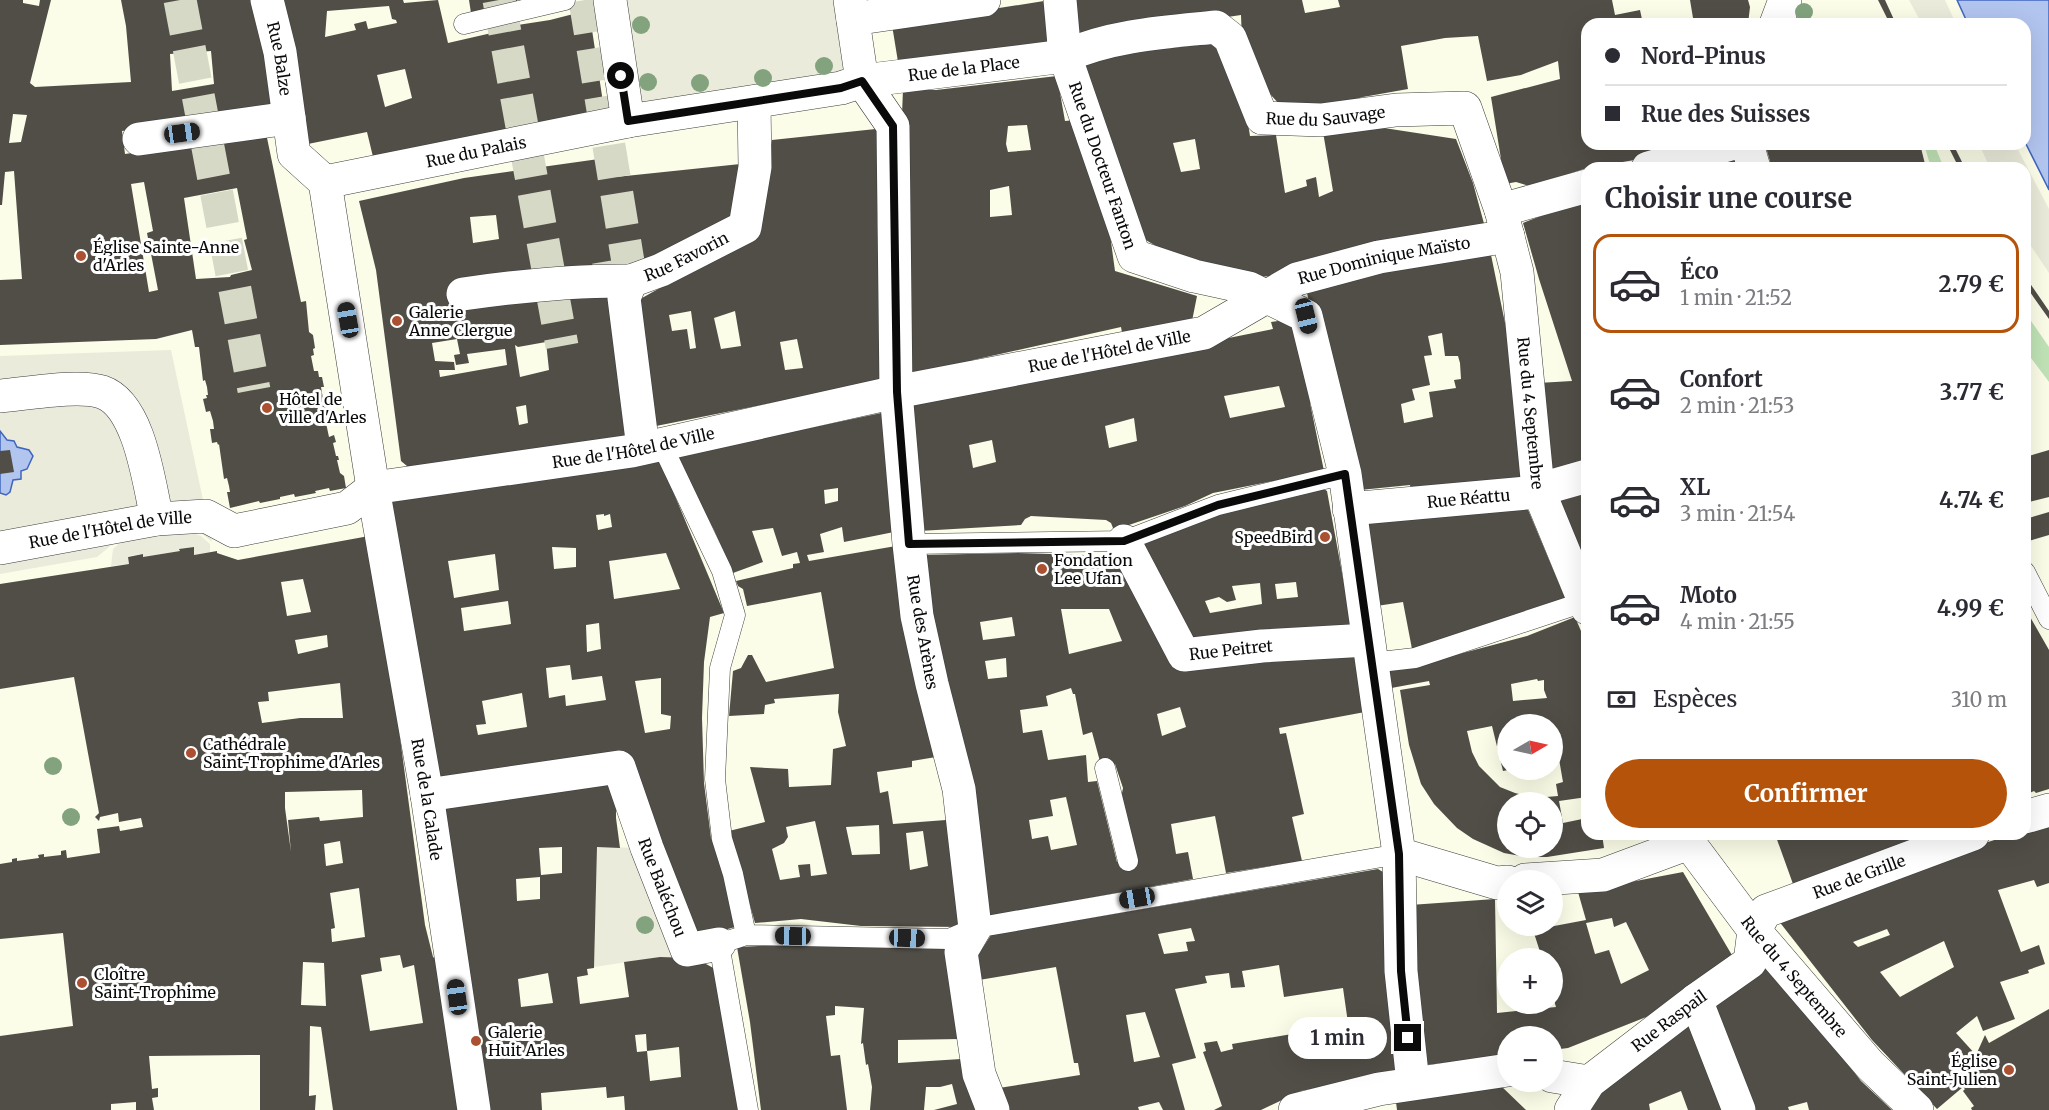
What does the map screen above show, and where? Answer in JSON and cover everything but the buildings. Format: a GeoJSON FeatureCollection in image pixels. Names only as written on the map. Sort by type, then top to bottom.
{"type":"FeatureCollection","features":[{"type":"Feature","properties":{"kind":"street","name":"Rue Balze"},"geometry":{"type":"LineString","coordinates":[[267,0],[280,52],[294,154],[325,182]]}},
{"type":"Feature","properties":{"kind":"street"},"geometry":{"type":"LineString","coordinates":[[610,0],[628,121]]}},
{"type":"Feature","properties":{"kind":"street"},"geometry":{"type":"LineString","coordinates":[[862,81],[851,10],[984,0]]}},
{"type":"Feature","properties":{"kind":"street","name":"Rue du Docteur Fanton"},"geometry":{"type":"LineString","coordinates":[[1060,0],[1065,56],[1134,256],[1194,276],[1249,288],[1306,316],[1345,474]]}},
{"type":"Feature","properties":{"kind":"street"},"geometry":{"type":"LineString","coordinates":[[1778,18],[1785,0]]}},
{"type":"Feature","properties":{"kind":"street","name":"Rue du Sauvage"},"geometry":{"type":"LineString","coordinates":[[1065,56],[1081,49],[1153,33],[1216,27],[1230,38],[1262,118],[1321,120],[1396,110],[1465,108],[1504,223]]}},
{"type":"Feature","properties":{"kind":"street","name":"Rue de la Place"},"geometry":{"type":"LineString","coordinates":[[754,102],[841,88],[862,81],[1065,56]]}},
{"type":"Feature","properties":{"kind":"street","name":"Rue des Arènes"},"geometry":{"type":"LineString","coordinates":[[862,81],[893,126],[897,392],[909,544],[917,615],[959,789],[975,928]]}},
{"type":"Feature","properties":{"kind":"street","name":"Rue du Palais"},"geometry":{"type":"LineString","coordinates":[[325,182],[628,121],[754,102]]}},
{"type":"Feature","properties":{"kind":"street","name":"Rue Favorin"},"geometry":{"type":"LineString","coordinates":[[652,446],[624,298],[631,281],[661,270],[745,227],[755,167],[754,102]]}},
{"type":"Feature","properties":{"kind":"street"},"geometry":{"type":"LineString","coordinates":[[139,139],[289,118]]}},
{"type":"Feature","properties":{"kind":"street"},"geometry":{"type":"LineString","coordinates":[[1669,162],[1710,150]]}},
{"type":"Feature","properties":{"kind":"street","name":"Rue de la Calade"},"geometry":{"type":"LineString","coordinates":[[325,182],[374,488],[427,795],[474,1110]]}},
{"type":"Feature","properties":{"kind":"street","name":"Rue Dominique Maïsto"},"geometry":{"type":"LineString","coordinates":[[1265,296],[1297,279],[1504,223],[1581,189]]}},
{"type":"Feature","properties":{"kind":"street","name":"Rue du 4 Septembre"},"geometry":{"type":"LineString","coordinates":[[1504,223],[1517,272],[1538,489],[1581,593]]}},
{"type":"Feature","properties":{"kind":"street"},"geometry":{"type":"LineString","coordinates":[[463,294],[510,287],[590,280],[631,281]]}},
{"type":"Feature","properties":{"kind":"street","name":"Rue de l'Hôtel de Ville"},"geometry":{"type":"LineString","coordinates":[[0,548],[157,519],[206,516],[234,531],[347,508],[374,488],[652,446],[897,392],[1204,333],[1265,296]]}},
{"type":"Feature","properties":{"kind":"street"},"geometry":{"type":"LineString","coordinates":[[0,396],[81,389],[103,392],[123,408],[136,430],[157,519]]}},
{"type":"Feature","properties":{"kind":"street"},"geometry":{"type":"LineString","coordinates":[[1345,474],[1399,854],[1401,971],[1413,1083]]}},
{"type":"Feature","properties":{"kind":"street","name":"Rue Réattu"},"geometry":{"type":"LineString","coordinates":[[1349,509],[1527,493],[1581,478]]}},
{"type":"Feature","properties":{"kind":"street","name":"Rue Peitret"},"geometry":{"type":"LineString","coordinates":[[1124,541],[1184,655],[1262,646],[1370,652]]}},
{"type":"Feature","properties":{"kind":"street","name":"Rue Baléchou"},"geometry":{"type":"LineString","coordinates":[[427,795],[619,767],[646,848],[687,950],[732,939]]}},
{"type":"Feature","properties":{"kind":"street"},"geometry":{"type":"LineString","coordinates":[[2031,815],[2049,810]]}},
{"type":"Feature","properties":{"kind":"street"},"geometry":{"type":"LineString","coordinates":[[1563,877],[1604,874],[1682,840]]}},
{"type":"Feature","properties":{"kind":"street","name":"Rue du 4 Septembre"},"geometry":{"type":"LineString","coordinates":[[1688,840],[1754,930],[1870,1065],[1917,1110]]}},
{"type":"Feature","properties":{"kind":"street","name":"Rue de Grille"},"geometry":{"type":"LineString","coordinates":[[1754,930],[1766,911],[1955,840]]}},
{"type":"Feature","properties":{"kind":"street"},"geometry":{"type":"LineString","coordinates":[[1399,854],[1497,883]]}},
{"type":"Feature","properties":{"kind":"street"},"geometry":{"type":"LineString","coordinates":[[975,928],[961,952],[979,1074],[993,1110]]}},
{"type":"Feature","properties":{"kind":"street","name":"Rue Raspail"},"geometry":{"type":"LineString","coordinates":[[1571,1110],[1589,1082],[1696,1000],[1750,962],[1754,930]]}},
{"type":"Feature","properties":{"kind":"street"},"geometry":{"type":"LineString","coordinates":[[1696,1000],[1739,1110]]}},
{"type":"Feature","properties":{"kind":"street"},"geometry":{"type":"LineString","coordinates":[[1295,1110],[1381,1100],[1413,1083],[1497,1072]]}},
{"type":"Feature","properties":{"kind":"street"},"geometry":{"type":"LineString","coordinates":[[1563,1078],[1589,1082]]}},
{"type":"Feature","properties":{"kind":"lane"},"geometry":{"type":"LineString","coordinates":[[464,24],[566,0]]}},
{"type":"Feature","properties":{"kind":"lane"},"geometry":{"type":"LineString","coordinates":[[652,446],[722,571],[735,615],[720,668],[715,780],[722,838],[733,874],[732,939],[747,1110]]}},
{"type":"Feature","properties":{"kind":"lane"},"geometry":{"type":"LineString","coordinates":[[909,544],[1124,541],[1218,505],[1345,474]]}},
{"type":"Feature","properties":{"kind":"lane"},"geometry":{"type":"LineString","coordinates":[[2031,584],[2049,619]]}},
{"type":"Feature","properties":{"kind":"lane"},"geometry":{"type":"LineString","coordinates":[[1370,652],[1415,658],[1581,607]]}},
{"type":"Feature","properties":{"kind":"lane"},"geometry":{"type":"LineString","coordinates":[[1105,768],[1128,861]]}},
{"type":"Feature","properties":{"kind":"lane","name":"Rue Baléchou"},"geometry":{"type":"LineString","coordinates":[[732,939],[949,939],[975,928],[1136,894],[1399,854]]}},
{"type":"Feature","properties":{"kind":"green space"},"geometry":{"type":"Polygon","coordinates":[[[1926,150],[1936,150],[1942,162],[1929,162],[1926,150]]]}},
{"type":"Feature","properties":{"kind":"green space"},"geometry":{"type":"Polygon","coordinates":[[[2031,321],[2049,347],[2049,382],[2031,358],[2031,321]]]}},
{"type":"Feature","properties":{"kind":"shaded area"},"geometry":{"type":"Polygon","coordinates":[[[610,0],[850,0],[853,19],[841,88],[628,121],[610,0]]]}},
{"type":"Feature","properties":{"kind":"shaded area"},"geometry":{"type":"Polygon","coordinates":[[[1909,0],[1945,0],[1953,18],[1919,18],[1909,0]]]}},
{"type":"Feature","properties":{"kind":"shaded area"},"geometry":{"type":"Polygon","coordinates":[[[1982,150],[2018,150],[2024,162],[1987,162],[1982,150]]]}},
{"type":"Feature","properties":{"kind":"shaded area"},"geometry":{"type":"Polygon","coordinates":[[[2031,175],[2049,209],[2049,273],[2031,246],[2031,175]]]}},
{"type":"Feature","properties":{"kind":"shaded area"},"geometry":{"type":"Polygon","coordinates":[[[171,350],[212,542],[201,533],[187,528],[120,538],[97,557],[0,574],[0,356],[171,350]]]}},
{"type":"Feature","properties":{"kind":"shaded area"},"geometry":{"type":"Polygon","coordinates":[[[187,531],[201,536],[210,544],[210,552],[194,555],[193,547],[143,557],[142,554],[128,556],[129,564],[111,566],[113,549],[121,542],[187,531]]]}},
{"type":"Feature","properties":{"kind":"shaded area"},"geometry":{"type":"Polygon","coordinates":[[[597,847],[647,848],[695,958],[660,957],[594,967],[597,847]]]}},
{"type":"Feature","properties":{"kind":"water"},"geometry":{"type":"Polygon","coordinates":[[[1957,0],[2049,0],[2049,190],[2029,150],[2031,150],[2031,18],[1965,18],[1957,0]]]}},
{"type":"Feature","properties":{"kind":"water"},"geometry":{"type":"Polygon","coordinates":[[[0,431],[7,440],[14,441],[17,447],[29,450],[33,456],[27,469],[21,471],[21,479],[13,480],[10,492],[6,495],[0,493],[0,431]]]}},
{"type":"Feature","properties":{"kind":"tunnel"},"geometry":{"type":"LineString","coordinates":[[180,0],[254,390]]}},
{"type":"Feature","properties":{"kind":"tunnel"},"geometry":{"type":"LineString","coordinates":[[499,0],[562,346]]}},
{"type":"Feature","properties":{"kind":"tunnel"},"geometry":{"type":"LineString","coordinates":[[585,0],[630,274],[595,280]]}},
{"type":"Feature","properties":{"kind":"place","name":"Église Sainte-Anne d'Arles"},"geometry":{"type":"Point","coordinates":[81,256]}},
{"type":"Feature","properties":{"kind":"place","name":"Galerie Anne Clergue"},"geometry":{"type":"Point","coordinates":[397,321]}},
{"type":"Feature","properties":{"kind":"place","name":"Hôtel de ville d'Arles"},"geometry":{"type":"Point","coordinates":[267,408]}},
{"type":"Feature","properties":{"kind":"place","name":"SpeedBird"},"geometry":{"type":"Point","coordinates":[1325,537]}},
{"type":"Feature","properties":{"kind":"place","name":"Fondation Lee Ufan"},"geometry":{"type":"Point","coordinates":[1042,569]}},
{"type":"Feature","properties":{"kind":"place","name":"Cathédrale Saint-Trophime d'Arles"},"geometry":{"type":"Point","coordinates":[191,753]}},
{"type":"Feature","properties":{"kind":"place","name":"Cloître Saint-Trophime"},"geometry":{"type":"Point","coordinates":[82,983]}},
{"type":"Feature","properties":{"kind":"place","name":"Galerie Huit Arles"},"geometry":{"type":"Point","coordinates":[476,1041]}},
{"type":"Feature","properties":{"kind":"place","name":"Église Saint-Julien"},"geometry":{"type":"Point","coordinates":[2009,1070]}},
{"type":"Feature","properties":{"kind":"route"},"geometry":{"type":"LineString","coordinates":[[621,76],[628,121],[841,88],[862,81],[893,126],[897,392],[909,544],[1124,541],[1218,505],[1345,474],[1399,854],[1401,971],[1408,1038]]}}]}
